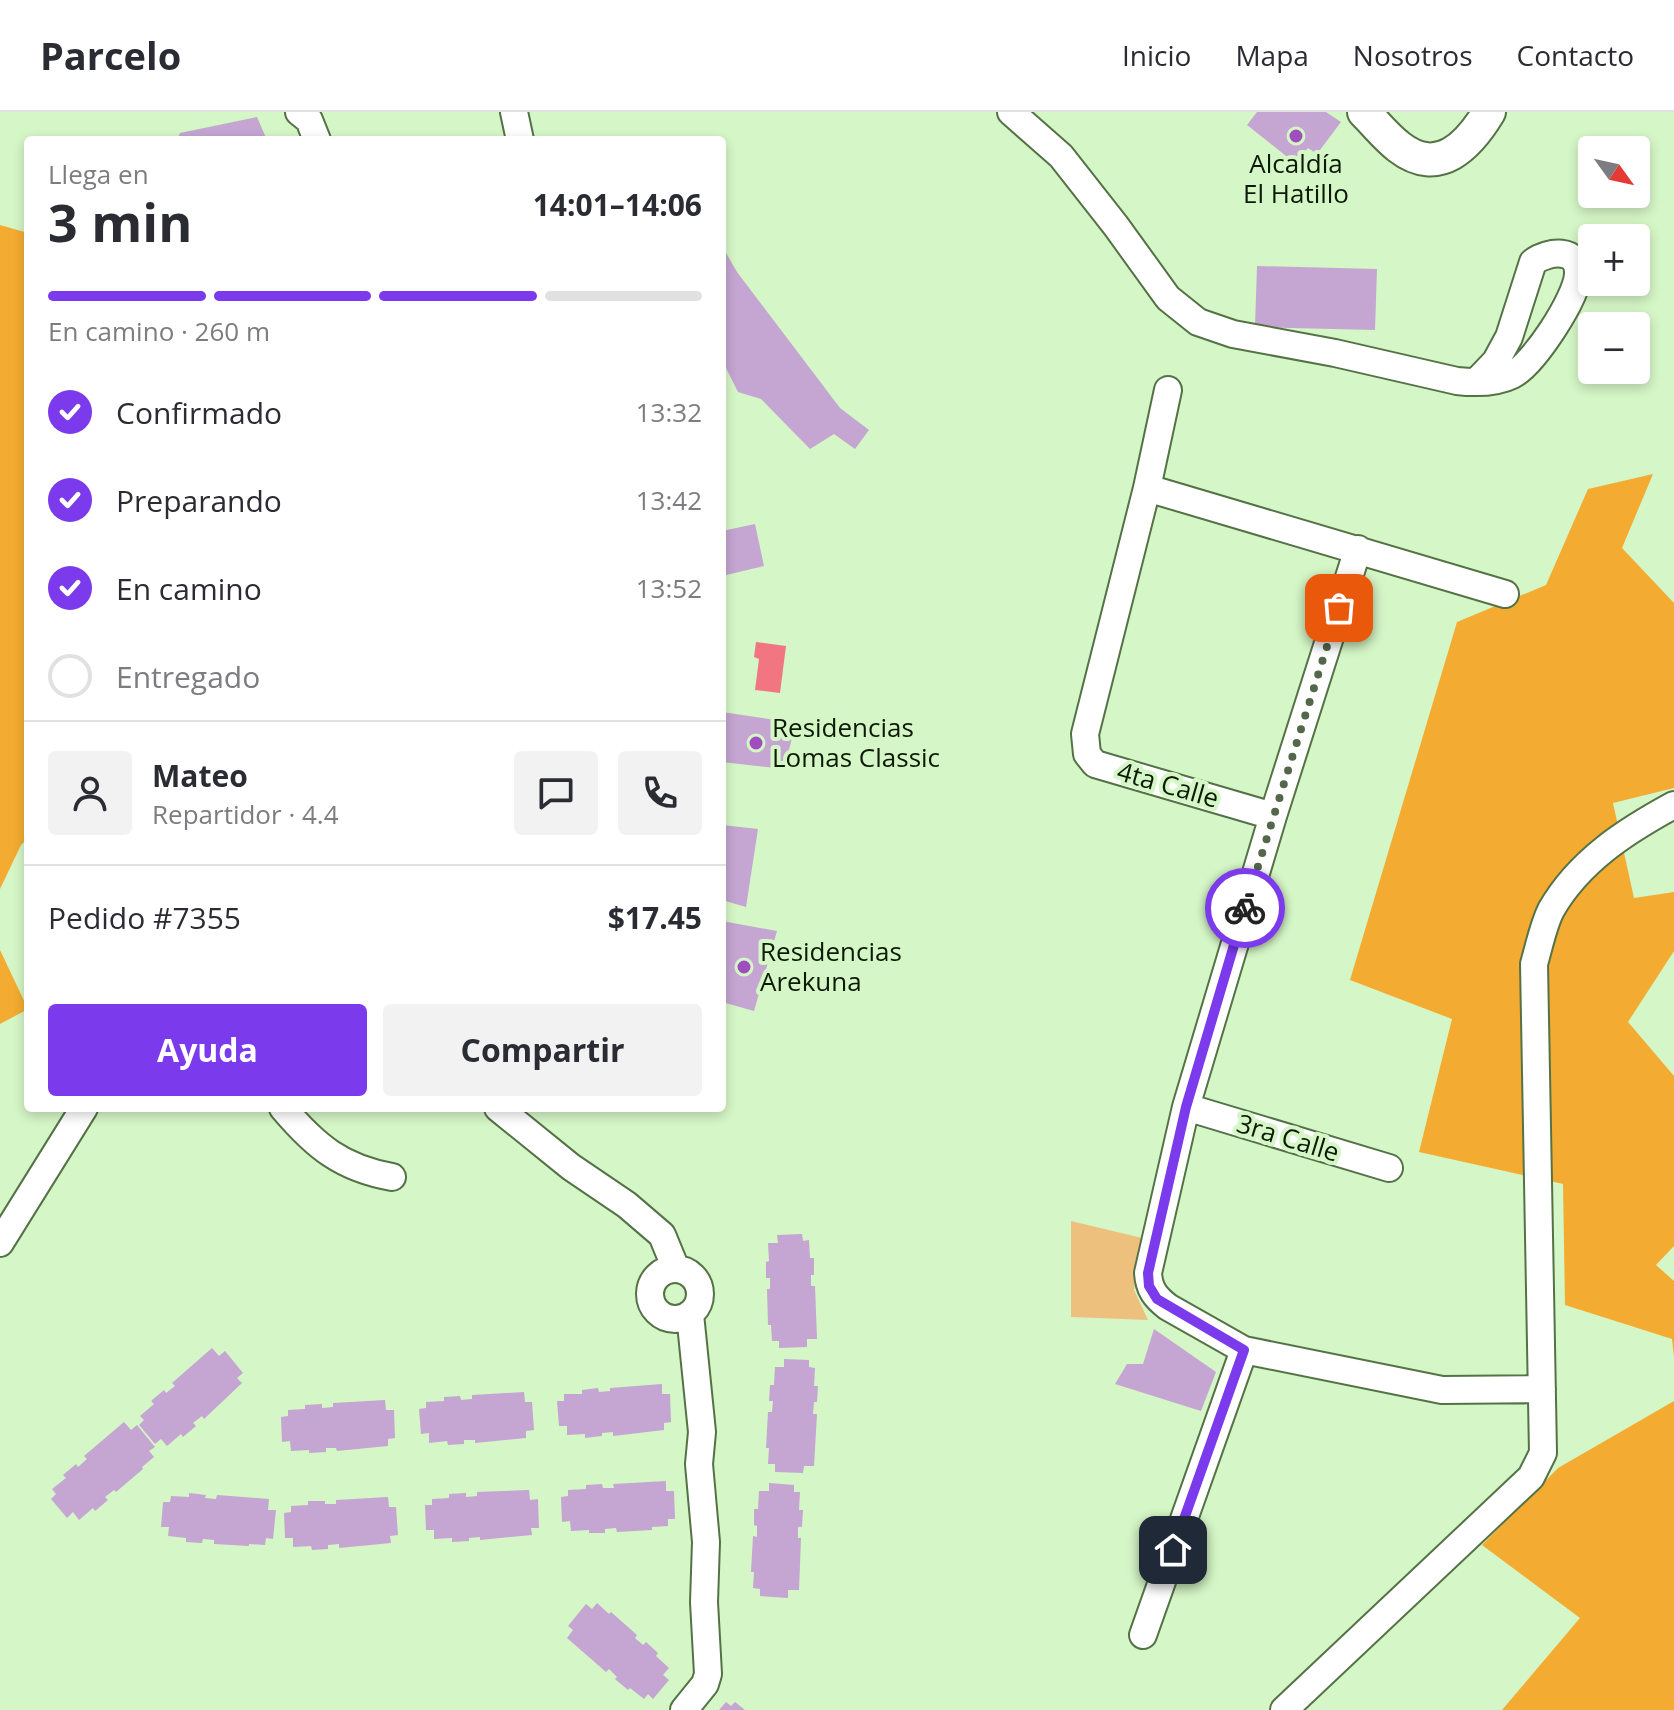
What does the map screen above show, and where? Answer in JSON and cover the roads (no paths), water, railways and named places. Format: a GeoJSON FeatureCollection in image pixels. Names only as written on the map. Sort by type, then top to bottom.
{"type":"FeatureCollection","features":[{"type":"Feature","properties":{"kind":"main road"},"geometry":{"type":"LineString","coordinates":[[1364,112],[1400,148],[1411,154],[1435,158],[1448,156],[1462,148],[1489,112]]}},
{"type":"Feature","properties":{"kind":"main road"},"geometry":{"type":"LineString","coordinates":[[1389,112],[1403,132],[1431,141],[1456,133],[1472,112]]}},
{"type":"Feature","properties":{"kind":"street"},"geometry":{"type":"LineString","coordinates":[[299,112],[309,120],[315,136]]}},
{"type":"Feature","properties":{"kind":"street"},"geometry":{"type":"LineString","coordinates":[[514,112],[519,136]]}},
{"type":"Feature","properties":{"kind":"street"},"geometry":{"type":"LineString","coordinates":[[1011,112],[1061,156],[1168,298],[1198,322],[1233,334],[1457,381],[1477,381],[1501,379],[1525,366],[1572,297],[1577,285],[1577,264],[1571,257],[1551,253],[1533,262],[1527,271],[1511,328],[1496,361],[1477,381]]}},
{"type":"Feature","properties":{"kind":"street"},"geometry":{"type":"LineString","coordinates":[[1511,328],[1540,345]]}},
{"type":"Feature","properties":{"kind":"street"},"geometry":{"type":"LineString","coordinates":[[1168,390],[1147,488],[1505,594]]}},
{"type":"Feature","properties":{"kind":"street","name":"4ta Calle"},"geometry":{"type":"LineString","coordinates":[[1147,488],[1085,734],[1087,754],[1095,764],[1273,816]]}},
{"type":"Feature","properties":{"kind":"street"},"geometry":{"type":"LineString","coordinates":[[1358,549],[1273,816],[1186,1107],[1148,1273],[1149,1286],[1157,1299],[1168,1307],[1244,1350],[1442,1390],[1542,1389]]}},
{"type":"Feature","properties":{"kind":"street"},"geometry":{"type":"LineString","coordinates":[[1284,1710],[1531,1477],[1543,1453],[1534,964],[1551,911],[1583,868],[1629,830],[1674,805]]}},
{"type":"Feature","properties":{"kind":"street","name":"3ra Calle"},"geometry":{"type":"LineString","coordinates":[[1186,1107],[1389,1168]]}},
{"type":"Feature","properties":{"kind":"street"},"geometry":{"type":"LineString","coordinates":[[0,1243],[82,1112]]}},
{"type":"Feature","properties":{"kind":"street"},"geometry":{"type":"LineString","coordinates":[[287,1112],[341,1161],[363,1172],[392,1177]]}},
{"type":"Feature","properties":{"kind":"street"},"geometry":{"type":"LineString","coordinates":[[503,1112],[662,1235],[676,1269]]}},
{"type":"Feature","properties":{"kind":"street"},"geometry":{"type":"LineString","coordinates":[[676,1269],[691,1275],[699,1288],[698,1304],[690,1314],[671,1319],[663,1317],[652,1305],[649,1296],[654,1280],[660,1274],[676,1269]]}},
{"type":"Feature","properties":{"kind":"street"},"geometry":{"type":"LineString","coordinates":[[684,1710],[705,1684],[708,1674],[704,1602],[706,1542],[699,1464],[702,1432],[690,1314]]}},
{"type":"Feature","properties":{"kind":"street"},"geometry":{"type":"LineString","coordinates":[[1143,1635],[1244,1350]]}},
{"type":"Feature","properties":{"kind":"place","name":"Alcaldía El Hatillo"},"geometry":{"type":"Point","coordinates":[1296,136]}},
{"type":"Feature","properties":{"kind":"place","name":"Residencias Lomas Classic"},"geometry":{"type":"Point","coordinates":[756,743]}},
{"type":"Feature","properties":{"kind":"place","name":"Residencias Arekuna"},"geometry":{"type":"Point","coordinates":[744,967]}}]}
